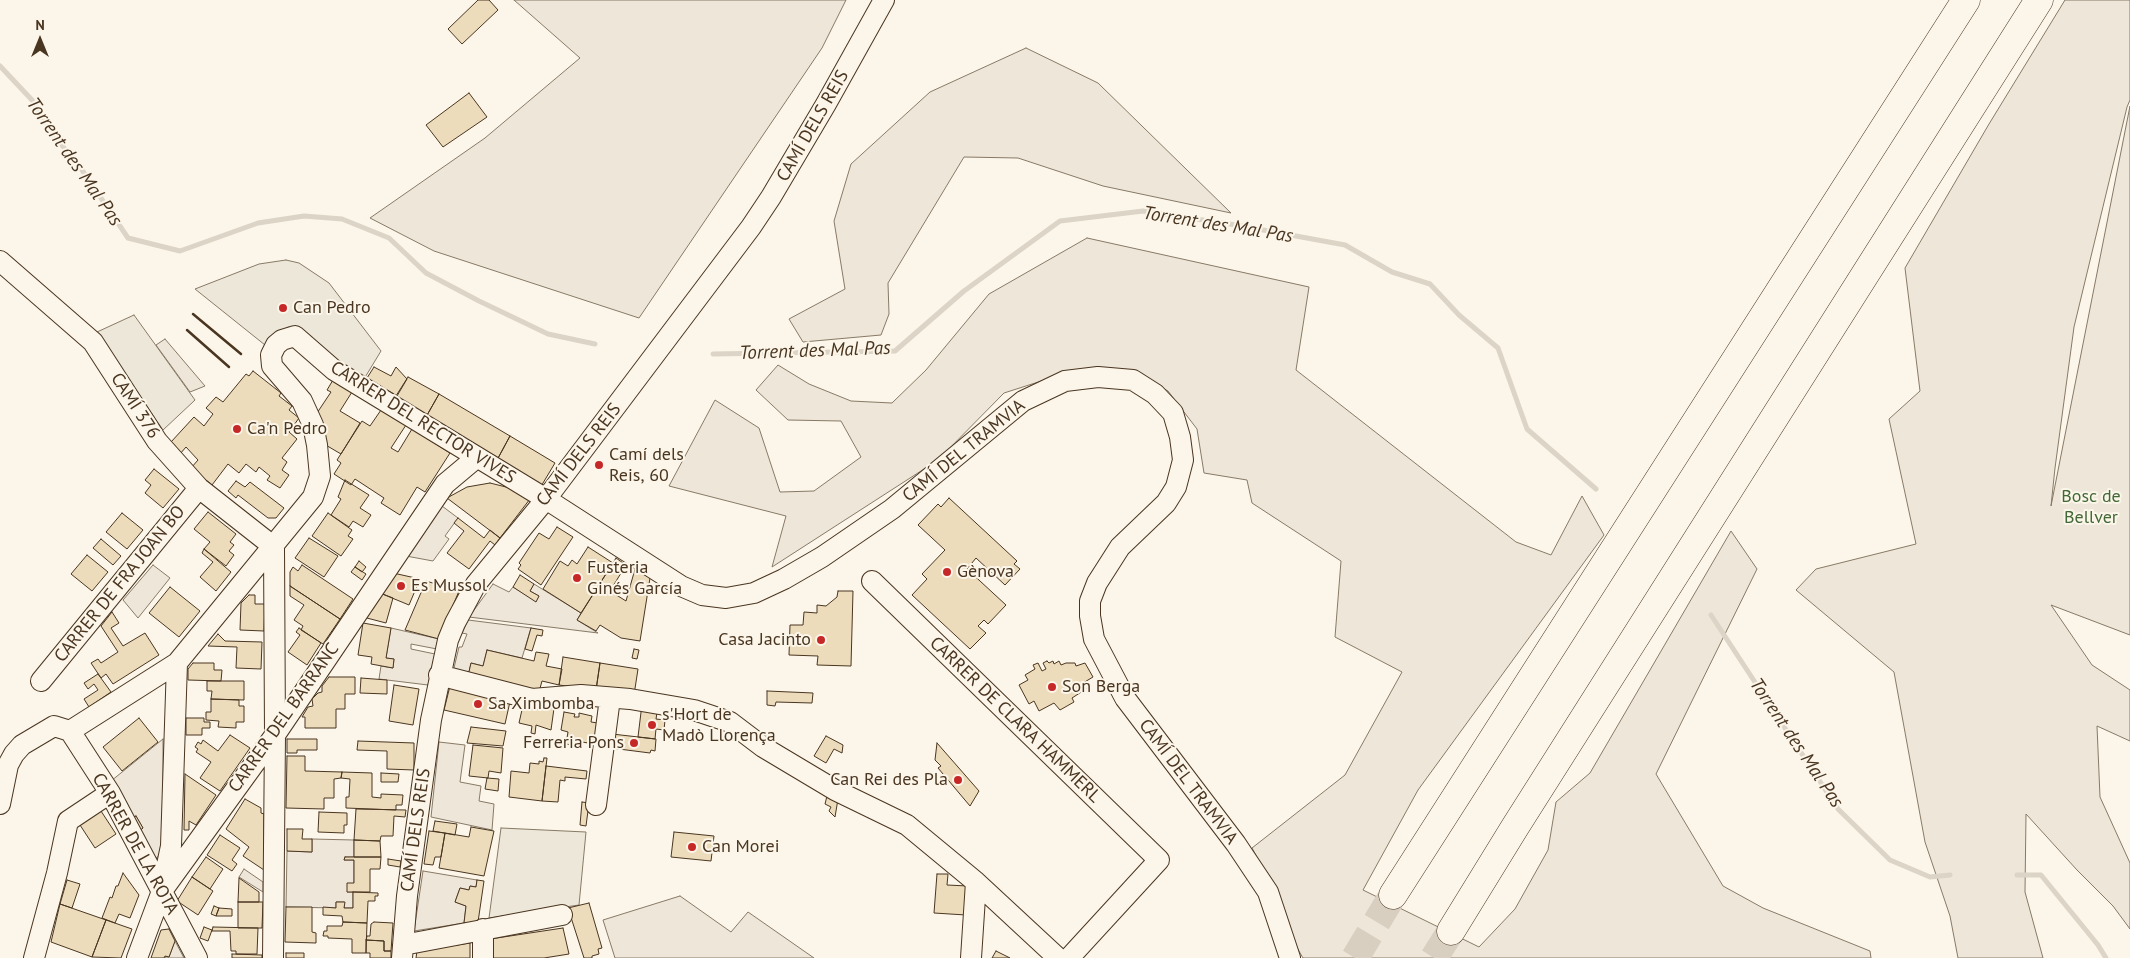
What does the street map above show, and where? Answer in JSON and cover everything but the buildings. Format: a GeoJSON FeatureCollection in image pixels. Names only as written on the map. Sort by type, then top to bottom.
{"type":"FeatureCollection","features":[{"type":"Feature","properties":{"kind":"highway"},"geometry":{"type":"LineString","coordinates":[[1393,895],[1966,0]]}},
{"type":"Feature","properties":{"kind":"highway"},"geometry":{"type":"LineString","coordinates":[[1451,932],[1515,827],[2039,0]]}},
{"type":"Feature","properties":{"kind":"street","name":"CAMÍ DELS REIS"},"geometry":{"type":"LineString","coordinates":[[403,952],[407,896],[428,740],[439,675],[448,640],[455,623],[476,584],[546,499],[751,228],[826,104],[884,0]]}},
{"type":"Feature","properties":{"kind":"street","name":"CAMÍ 376"},"geometry":{"type":"LineString","coordinates":[[0,261],[93,342],[157,441],[199,488],[274,547]]}},
{"type":"Feature","properties":{"kind":"street","name":"CARRER DEL RECTOR VIVES"},"geometry":{"type":"LineString","coordinates":[[70,731],[177,664],[313,497],[320,476],[317,445],[307,409],[295,391],[272,366],[271,355],[276,345],[282,340],[295,336],[334,370],[546,499]]}},
{"type":"Feature","properties":{"kind":"street","name":"CAMÍ DEL TRAMVIA"},"geometry":{"type":"LineString","coordinates":[[546,499],[681,586],[702,595],[726,598],[754,593],[784,579],[822,557],[892,509],[1023,401],[1064,381],[1098,377],[1133,380],[1155,394],[1173,413],[1180,437],[1183,460],[1176,488],[1166,503],[1120,547],[1097,583],[1090,601],[1094,639],[1125,698],[1236,844],[1268,892],[1290,958]]}},
{"type":"Feature","properties":{"kind":"street","name":"CARRER DEL BARRANC"},"geometry":{"type":"LineString","coordinates":[[137,958],[162,891],[275,734],[445,484],[476,458]]}},
{"type":"Feature","properties":{"kind":"street"},"geometry":{"type":"LineString","coordinates":[[445,484],[479,475],[524,486]]}},
{"type":"Feature","properties":{"kind":"street","name":"CARRER DE FRA JOAN BO"},"geometry":{"type":"LineString","coordinates":[[41,681],[199,488]]}},
{"type":"Feature","properties":{"kind":"street"},"geometry":{"type":"LineString","coordinates":[[273,958],[274,547]]}},
{"type":"Feature","properties":{"kind":"street","name":"CARRER DE CLARA HAMMERL"},"geometry":{"type":"LineString","coordinates":[[872,581],[1158,860],[1069,958]]}},
{"type":"Feature","properties":{"kind":"street"},"geometry":{"type":"LineString","coordinates":[[162,891],[171,846],[177,664]]}},
{"type":"Feature","properties":{"kind":"street"},"geometry":{"type":"LineString","coordinates":[[439,675],[532,699],[581,695],[610,698],[694,710],[730,722],[763,747],[835,790],[907,825],[976,882],[1058,958]]}},
{"type":"Feature","properties":{"kind":"street"},"geometry":{"type":"LineString","coordinates":[[596,805],[610,698]]}},
{"type":"Feature","properties":{"kind":"street"},"geometry":{"type":"LineString","coordinates":[[0,804],[8,766],[14,754],[22,746],[54,726],[70,731]]}},
{"type":"Feature","properties":{"kind":"street","name":"CARRER DE LA ROTA"},"geometry":{"type":"LineString","coordinates":[[70,731],[110,793],[197,958]]}},
{"type":"Feature","properties":{"kind":"street"},"geometry":{"type":"LineString","coordinates":[[34,958],[68,821],[110,793]]}},
{"type":"Feature","properties":{"kind":"street"},"geometry":{"type":"LineString","coordinates":[[971,958],[976,882]]}},
{"type":"Feature","properties":{"kind":"street"},"geometry":{"type":"LineString","coordinates":[[403,952],[483,929],[562,915]]}},
{"type":"Feature","properties":{"kind":"street"},"geometry":{"type":"LineString","coordinates":[[483,929],[483,958]]}},
{"type":"Feature","properties":{"kind":"green space"},"geometry":{"type":"Polygon","coordinates":[[[514,0],[846,0],[822,48],[639,318],[434,251],[370,218],[485,138],[580,58],[514,0]]]}},
{"type":"Feature","properties":{"kind":"green space","name":"Bosc de Bellver"},"geometry":{"type":"Polygon","coordinates":[[[2065,0],[2130,0],[2130,100],[2074,327],[2051,506],[2130,106],[2130,635],[2051,605],[2092,665],[2130,690],[2130,741],[2097,726],[2100,797],[2130,863],[2130,929],[2113,906],[2026,814],[2025,892],[2043,958],[1958,958],[1950,916],[1925,842],[1894,672],[1796,590],[1816,569],[1916,544],[1889,419],[1920,391],[1905,268],[1989,124],[2065,0]]]}},
{"type":"Feature","properties":{"kind":"green space"},"geometry":{"type":"Polygon","coordinates":[[[1026,48],[1098,83],[1231,213],[1103,186],[1018,158],[964,157],[888,283],[889,314],[881,335],[803,342],[789,319],[845,289],[834,221],[851,164],[930,92],[1026,48]]]}},
{"type":"Feature","properties":{"kind":"green space"},"geometry":{"type":"Polygon","coordinates":[[[1087,238],[1309,287],[1296,370],[1516,542],[1551,555],[1582,496],[1604,535],[1418,790],[1363,890],[1479,947],[1515,909],[1548,850],[1556,802],[1590,773],[1731,531],[1757,569],[1656,774],[1723,886],[1763,908],[1870,951],[1871,958],[1303,958],[1296,946],[1284,908],[1252,848],[1345,775],[1402,672],[1335,637],[1341,561],[1252,503],[1247,480],[1204,473],[1197,429],[1168,391],[1138,375],[1057,376],[1004,393],[938,460],[772,567],[786,516],[669,486],[715,400],[759,428],[780,492],[814,491],[861,457],[841,421],[788,420],[756,390],[778,365],[809,384],[851,401],[892,403],[926,370],[989,294],[1087,238]]]}},
{"type":"Feature","properties":{"kind":"green space"},"geometry":{"type":"Polygon","coordinates":[[[165,339],[205,386],[190,392],[156,345],[165,339]]]}},
{"type":"Feature","properties":{"kind":"green space"},"geometry":{"type":"Polygon","coordinates":[[[442,506],[458,518],[445,536],[449,539],[433,561],[406,556],[442,506]]]}},
{"type":"Feature","properties":{"kind":"green space"},"geometry":{"type":"Polygon","coordinates":[[[153,565],[170,578],[138,618],[123,600],[153,565]]]}},
{"type":"Feature","properties":{"kind":"green space"},"geometry":{"type":"Polygon","coordinates":[[[493,584],[509,592],[513,587],[536,601],[539,596],[530,591],[534,584],[581,613],[577,620],[598,633],[469,617],[493,584]]]}},
{"type":"Feature","properties":{"kind":"green space"},"geometry":{"type":"Polygon","coordinates":[[[468,620],[531,628],[522,658],[487,650],[483,666],[471,663],[468,676],[453,672],[459,647],[462,647],[467,634],[462,633],[468,620]]]}},
{"type":"Feature","properties":{"kind":"green space"},"geometry":{"type":"Polygon","coordinates":[[[391,628],[439,639],[437,649],[411,644],[411,649],[435,654],[428,685],[379,679],[381,666],[393,668],[394,659],[386,658],[391,628]]]}},
{"type":"Feature","properties":{"kind":"green space"},"geometry":{"type":"Polygon","coordinates":[[[163,739],[163,853],[153,860],[138,832],[143,828],[136,816],[129,818],[111,781],[163,739]]]}},
{"type":"Feature","properties":{"kind":"green space"},"geometry":{"type":"Polygon","coordinates":[[[439,742],[465,745],[460,782],[481,786],[479,801],[494,804],[492,830],[431,817],[439,742]]]}},
{"type":"Feature","properties":{"kind":"green space"},"geometry":{"type":"Polygon","coordinates":[[[312,839],[354,840],[354,857],[345,857],[344,860],[354,860],[354,883],[347,892],[353,892],[353,908],[344,908],[344,902],[336,902],[336,908],[286,907],[287,851],[312,852],[312,839]]]}},
{"type":"Feature","properties":{"kind":"green space"},"geometry":{"type":"Polygon","coordinates":[[[244,869],[263,882],[263,892],[239,877],[244,869]]]}},
{"type":"Feature","properties":{"kind":"green space"},"geometry":{"type":"Polygon","coordinates":[[[423,871],[477,880],[476,887],[470,886],[469,890],[460,888],[455,902],[466,906],[464,923],[414,931],[423,871]]]}},
{"type":"Feature","properties":{"kind":"green space"},"geometry":{"type":"Polygon","coordinates":[[[680,896],[731,932],[748,912],[814,958],[615,958],[603,920],[680,896]]]}},
{"type":"Feature","properties":{"kind":"green space"},"geometry":{"type":"Polygon","coordinates":[[[175,941],[184,958],[165,958],[165,956],[169,957],[175,941]]]}},
{"type":"Feature","properties":{"kind":"shaded area","name":"Can Pedro"},"geometry":{"type":"Polygon","coordinates":[[[286,260],[299,263],[329,283],[381,351],[364,379],[340,364],[303,332],[288,327],[265,345],[195,289],[259,264],[286,260]]]}},
{"type":"Feature","properties":{"kind":"shaded area"},"geometry":{"type":"Polygon","coordinates":[[[134,315],[195,400],[163,430],[97,332],[134,315]]]}},
{"type":"Feature","properties":{"kind":"shaded area"},"geometry":{"type":"Polygon","coordinates":[[[501,828],[586,832],[579,905],[489,918],[501,828]]]}},
{"type":"Feature","properties":{"kind":"waterway","name":"Torrent des Mal Pas"},"geometry":{"type":"LineString","coordinates":[[0,66],[32,100],[55,137],[80,167],[128,238],[180,251],[258,223],[304,216],[342,219],[389,238],[426,273],[479,301],[548,334],[595,344]]}},
{"type":"Feature","properties":{"kind":"waterway","name":"Torrent des Mal Pas"},"geometry":{"type":"LineString","coordinates":[[713,354],[895,351],[964,291],[1060,221],[1143,211],[1236,225],[1345,245],[1392,272],[1430,284],[1459,315],[1498,348],[1527,429],[1596,489]]}},
{"type":"Feature","properties":{"kind":"waterway","name":"Torrent des Mal Pas"},"geometry":{"type":"LineString","coordinates":[[1711,615],[1838,809],[1890,860],[1930,877],[1950,875]]}},
{"type":"Feature","properties":{"kind":"waterway","name":"Torrent des Mal Pas"},"geometry":{"type":"LineString","coordinates":[[2017,875],[2041,875],[2098,945],[2106,958]]}},
{"type":"Feature","properties":{"kind":"tunnel"},"geometry":{"type":"LineString","coordinates":[[1355,958],[1393,895]]}},
{"type":"Feature","properties":{"kind":"tunnel"},"geometry":{"type":"LineString","coordinates":[[1434,958],[1451,931]]}},
{"type":"Feature","properties":{"kind":"wall"},"geometry":{"type":"LineString","coordinates":[[193,314],[241,354]]}},
{"type":"Feature","properties":{"kind":"wall"},"geometry":{"type":"LineString","coordinates":[[187,330],[229,367]]}},
{"type":"Feature","properties":{"kind":"place","name":"Can Pedro"},"geometry":{"type":"Point","coordinates":[283,308]}},
{"type":"Feature","properties":{"kind":"place","name":"Ca'n Pedro"},"geometry":{"type":"Point","coordinates":[237,429]}},
{"type":"Feature","properties":{"kind":"place","name":"Camí dels Reis, 60"},"geometry":{"type":"Point","coordinates":[599,465]}},
{"type":"Feature","properties":{"kind":"place","name":"Gènova"},"geometry":{"type":"Point","coordinates":[947,572]}},
{"type":"Feature","properties":{"kind":"place","name":"Fusteria Ginés García"},"geometry":{"type":"Point","coordinates":[577,578]}},
{"type":"Feature","properties":{"kind":"place","name":"Es Mussol"},"geometry":{"type":"Point","coordinates":[401,586]}},
{"type":"Feature","properties":{"kind":"place","name":"Casa Jacinto"},"geometry":{"type":"Point","coordinates":[821,640]}},
{"type":"Feature","properties":{"kind":"place","name":"Son Berga"},"geometry":{"type":"Point","coordinates":[1052,687]}},
{"type":"Feature","properties":{"kind":"place","name":"Sa Ximbomba"},"geometry":{"type":"Point","coordinates":[478,704]}},
{"type":"Feature","properties":{"kind":"place","name":"s'Hort de Madò Llorença"},"geometry":{"type":"Point","coordinates":[652,725]}},
{"type":"Feature","properties":{"kind":"place","name":"Ferreria Pons"},"geometry":{"type":"Point","coordinates":[634,743]}},
{"type":"Feature","properties":{"kind":"place","name":"Can Rei des Pla"},"geometry":{"type":"Point","coordinates":[958,780]}},
{"type":"Feature","properties":{"kind":"place","name":"Can Morei"},"geometry":{"type":"Point","coordinates":[692,847]}}]}
